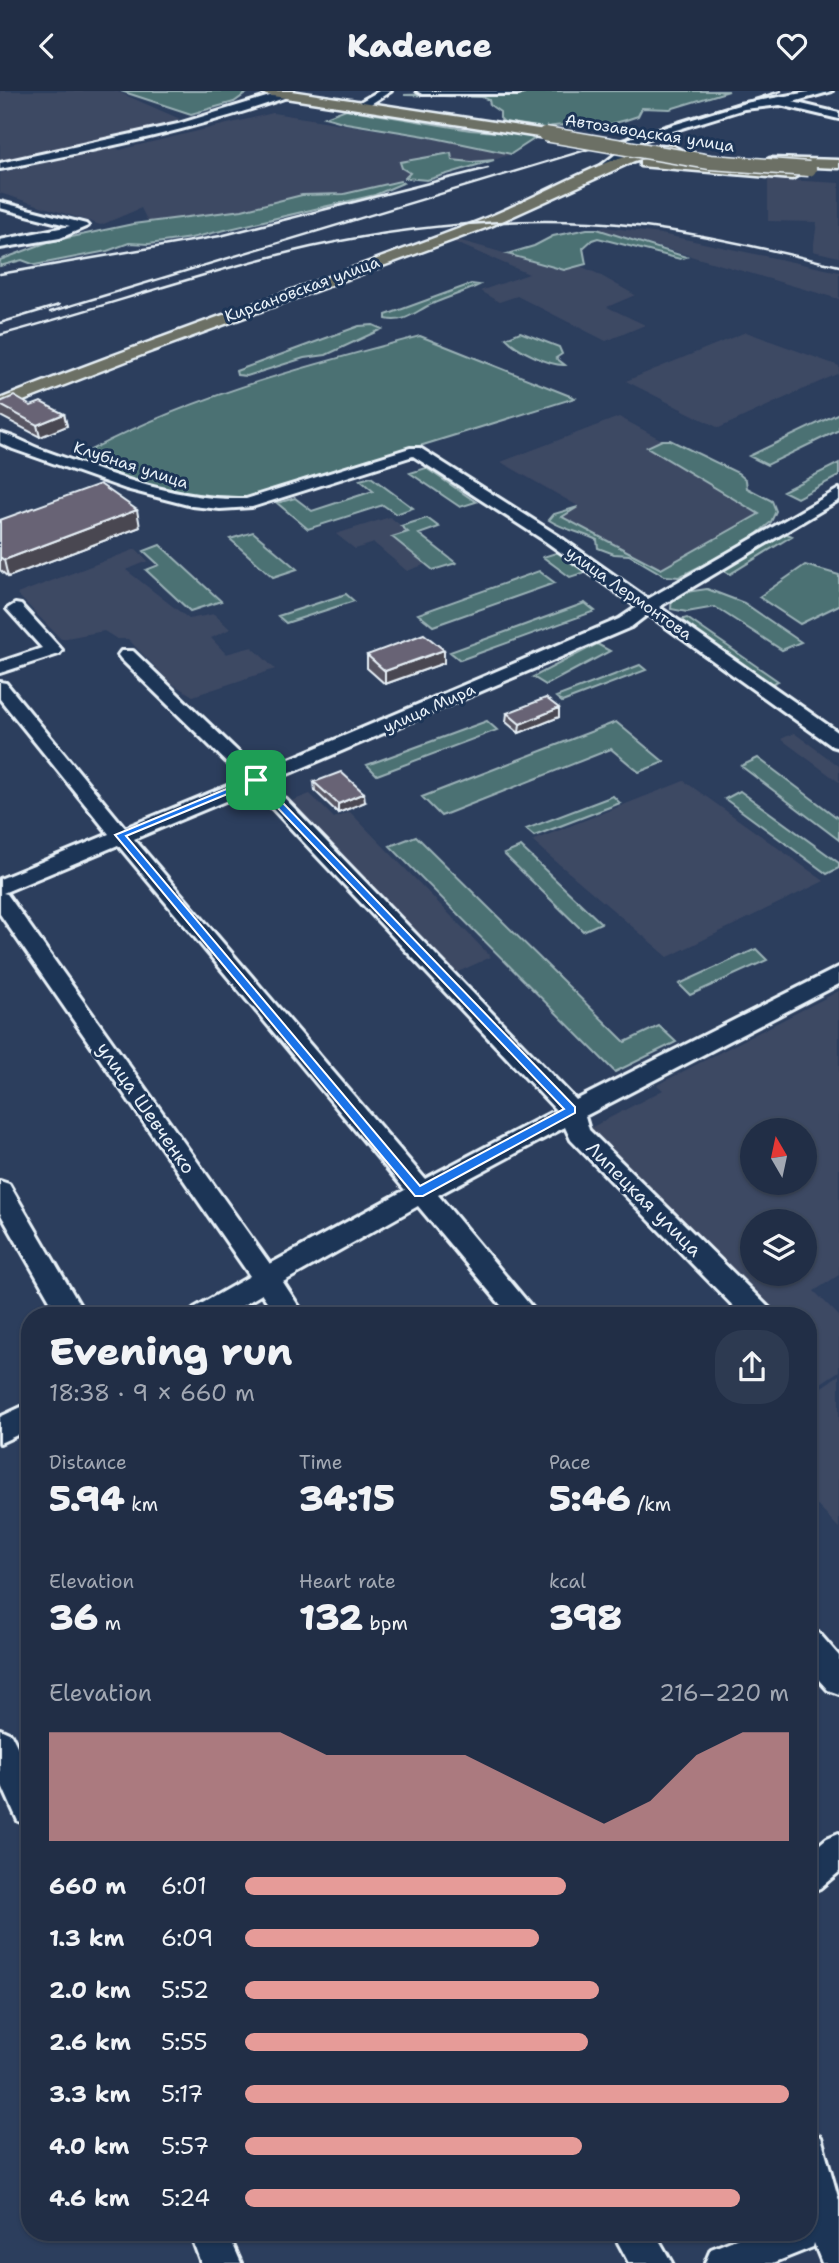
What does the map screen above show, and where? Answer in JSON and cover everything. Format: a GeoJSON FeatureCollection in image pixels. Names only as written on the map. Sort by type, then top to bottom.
{"type":"FeatureCollection","features":[{"type":"Feature","properties":{"kind":"main road","name":"Автозаводская улица"},"geometry":{"type":"LineString","coordinates":[[266,91],[699,161],[839,170]]}},
{"type":"Feature","properties":{"kind":"main road"},"geometry":{"type":"LineString","coordinates":[[602,169],[660,149],[740,160],[839,165]]}},
{"type":"Feature","properties":{"kind":"main road"},"geometry":{"type":"LineString","coordinates":[[602,169],[617,165],[654,163],[839,179]]}},
{"type":"Feature","properties":{"kind":"main road","name":"Кирсановская улица"},"geometry":{"type":"LineString","coordinates":[[0,405],[179,334],[486,223],[602,169]]}},
{"type":"Feature","properties":{"kind":"street"},"geometry":{"type":"LineString","coordinates":[[362,105],[386,91]]}},
{"type":"Feature","properties":{"kind":"street"},"geometry":{"type":"LineString","coordinates":[[422,91],[519,91]]}},
{"type":"Feature","properties":{"kind":"street"},"geometry":{"type":"LineString","coordinates":[[602,169],[625,152],[633,140],[718,112],[827,91]]}},
{"type":"Feature","properties":{"kind":"street"},"geometry":{"type":"LineString","coordinates":[[0,166],[187,125],[230,114],[286,94]]}},
{"type":"Feature","properties":{"kind":"street"},"geometry":{"type":"LineString","coordinates":[[780,102],[839,116]]}},
{"type":"Feature","properties":{"kind":"street"},"geometry":{"type":"LineString","coordinates":[[0,205],[82,226],[60,234],[0,244]]}},
{"type":"Feature","properties":{"kind":"street","name":"Клубная улица"},"geometry":{"type":"LineString","coordinates":[[0,437],[18,446],[187,502],[224,506],[247,504],[415,451]]}},
{"type":"Feature","properties":{"kind":"street","name":"улица Лермонтова"},"geometry":{"type":"LineString","coordinates":[[415,451],[551,538],[839,742]]}},
{"type":"Feature","properties":{"kind":"street","name":"улица Мира"},"geometry":{"type":"LineString","coordinates":[[0,887],[364,736],[613,628],[649,608],[670,591],[839,495]]}},
{"type":"Feature","properties":{"kind":"street"},"geometry":{"type":"LineString","coordinates":[[0,668],[53,650],[15,609]]}},
{"type":"Feature","properties":{"kind":"street","name":"Липецкая улица"},"geometry":{"type":"LineString","coordinates":[[127,655],[256,780],[571,1110],[579,1134],[751,1307]]}},
{"type":"Feature","properties":{"kind":"street"},"geometry":{"type":"LineString","coordinates":[[0,687],[120,835],[518,1307]]}},
{"type":"Feature","properties":{"kind":"street","name":"улица Шевченко"},"geometry":{"type":"LineString","coordinates":[[0,899],[285,1307]]}},
{"type":"Feature","properties":{"kind":"street"},"geometry":{"type":"LineString","coordinates":[[218,1307],[419,1192],[571,1110],[839,975]]}},
{"type":"Feature","properties":{"kind":"street"},"geometry":{"type":"LineString","coordinates":[[0,1191],[68,1307]]}},
{"type":"Feature","properties":{"kind":"street"},"geometry":{"type":"LineString","coordinates":[[0,1431],[21,1420]]}},
{"type":"Feature","properties":{"kind":"street"},"geometry":{"type":"LineString","coordinates":[[817,1654],[839,1679]]}},
{"type":"Feature","properties":{"kind":"street"},"geometry":{"type":"LineString","coordinates":[[0,1745],[21,1790]]}},
{"type":"Feature","properties":{"kind":"street"},"geometry":{"type":"LineString","coordinates":[[817,1868],[839,1850]]}},
{"type":"Feature","properties":{"kind":"street"},"geometry":{"type":"LineString","coordinates":[[212,2241],[222,2263]]}},
{"type":"Feature","properties":{"kind":"street"},"geometry":{"type":"LineString","coordinates":[[637,2241],[652,2263]]}},
{"type":"Feature","properties":{"kind":"street"},"geometry":{"type":"LineString","coordinates":[[725,2263],[798,2241]]}},
{"type":"Feature","properties":{"kind":"shaded area"},"geometry":{"type":"Polygon","coordinates":[[[0,91],[116,91],[180,119],[173,122],[176,124],[0,162],[0,91]]]}},
{"type":"Feature","properties":{"kind":"shaded area"},"geometry":{"type":"Polygon","coordinates":[[[273,113],[474,145],[511,154],[494,160],[472,162],[452,160],[451,153],[417,158],[411,173],[400,181],[344,194],[302,195],[242,210],[148,222],[141,208],[101,225],[0,193],[0,173],[114,147],[120,150],[273,113]]]}},
{"type":"Feature","properties":{"kind":"shaded area"},"geometry":{"type":"Polygon","coordinates":[[[768,179],[839,183],[839,257],[813,251],[817,222],[768,221],[768,179]]]}},
{"type":"Feature","properties":{"kind":"shaded area"},"geometry":{"type":"Polygon","coordinates":[[[604,227],[661,234],[839,272],[839,299],[597,229],[604,227]]]}},
{"type":"Feature","properties":{"kind":"shaded area"},"geometry":{"type":"Polygon","coordinates":[[[458,240],[564,270],[580,266],[596,273],[635,295],[607,307],[645,325],[606,341],[517,296],[499,302],[480,291],[529,274],[454,242],[458,240]]]}},
{"type":"Feature","properties":{"kind":"shaded area"},"geometry":{"type":"Polygon","coordinates":[[[746,332],[839,366],[839,373],[719,428],[626,381],[746,332]]]}},
{"type":"Feature","properties":{"kind":"shaded area"},"geometry":{"type":"Polygon","coordinates":[[[619,417],[662,440],[648,447],[760,514],[661,569],[561,517],[578,506],[501,462],[619,417]]]}},
{"type":"Feature","properties":{"kind":"shaded area"},"geometry":{"type":"Polygon","coordinates":[[[390,517],[409,532],[393,538],[426,564],[407,571],[374,543],[355,549],[336,534],[390,517]]]}},
{"type":"Feature","properties":{"kind":"shaded area"},"geometry":{"type":"Polygon","coordinates":[[[136,549],[148,561],[126,570],[189,619],[214,614],[230,629],[211,638],[226,654],[252,647],[275,669],[193,696],[171,683],[128,639],[117,639],[104,631],[61,639],[17,594],[136,549]]]}},
{"type":"Feature","properties":{"kind":"shaded area"},"geometry":{"type":"Polygon","coordinates":[[[794,733],[839,766],[839,782],[781,739],[794,733]]]}},
{"type":"Feature","properties":{"kind":"shaded area"},"geometry":{"type":"Polygon","coordinates":[[[684,781],[824,881],[668,957],[532,841],[684,781]]]}},
{"type":"Feature","properties":{"kind":"shaded area"},"geometry":{"type":"Polygon","coordinates":[[[310,794],[334,818],[350,812],[491,957],[451,975],[284,804],[310,794]]]}},
{"type":"Feature","properties":{"kind":"shaded area"},"geometry":{"type":"Polygon","coordinates":[[[839,991],[839,1275],[814,1291],[839,1316],[839,1371],[817,1386],[817,1307],[751,1307],[579,1134],[663,1090],[657,1085],[839,991]]]}},
{"type":"Feature","properties":{"kind":"shaded area"},"geometry":{"type":"Polygon","coordinates":[[[839,1375],[839,1528],[817,1505],[817,1390],[839,1375]]]}},
{"type":"Feature","properties":{"kind":"green space"},"geometry":{"type":"Polygon","coordinates":[[[121,91],[248,92],[234,102],[191,114],[121,91]]]}},
{"type":"Feature","properties":{"kind":"green space"},"geometry":{"type":"Polygon","coordinates":[[[554,91],[729,91],[670,109],[642,108],[638,116],[608,125],[545,128],[504,122],[500,118],[500,112],[490,105],[489,100],[482,97],[404,95],[554,91]]]}},
{"type":"Feature","properties":{"kind":"green space"},"geometry":{"type":"Polygon","coordinates":[[[346,109],[470,130],[525,134],[534,139],[511,154],[325,117],[346,109]]]}},
{"type":"Feature","properties":{"kind":"green space"},"geometry":{"type":"Polygon","coordinates":[[[451,153],[452,160],[494,160],[427,180],[405,178],[410,173],[402,168],[400,162],[451,153]]]}},
{"type":"Feature","properties":{"kind":"green space"},"geometry":{"type":"Polygon","coordinates":[[[400,181],[403,183],[375,195],[191,238],[149,244],[129,243],[107,251],[35,265],[22,260],[0,266],[0,260],[48,242],[133,224],[242,210],[302,195],[344,194],[400,181]]]}},
{"type":"Feature","properties":{"kind":"green space"},"geometry":{"type":"Polygon","coordinates":[[[597,229],[686,257],[680,259],[598,238],[583,248],[586,264],[564,270],[507,254],[534,246],[553,236],[597,229]]]}},
{"type":"Feature","properties":{"kind":"green space"},"geometry":{"type":"Polygon","coordinates":[[[471,284],[479,285],[405,318],[386,319],[386,315],[471,284]]]}},
{"type":"Feature","properties":{"kind":"green space"},"geometry":{"type":"Polygon","coordinates":[[[373,325],[382,329],[326,355],[304,358],[247,376],[237,375],[236,371],[359,326],[373,325]]]}},
{"type":"Feature","properties":{"kind":"green space"},"geometry":{"type":"Polygon","coordinates":[[[520,332],[559,347],[562,354],[556,358],[565,365],[534,356],[506,338],[520,332]]]}},
{"type":"Feature","properties":{"kind":"green space"},"geometry":{"type":"Polygon","coordinates":[[[420,336],[575,398],[258,496],[230,500],[190,500],[72,460],[113,438],[198,402],[287,373],[420,336]]]}},
{"type":"Feature","properties":{"kind":"green space"},"geometry":{"type":"Polygon","coordinates":[[[839,413],[839,430],[767,465],[749,456],[839,413]]]}},
{"type":"Feature","properties":{"kind":"green space"},"geometry":{"type":"Polygon","coordinates":[[[662,440],[670,440],[738,473],[746,480],[747,488],[772,501],[776,511],[771,522],[746,543],[679,577],[665,576],[629,555],[614,554],[598,548],[597,540],[549,520],[554,514],[578,507],[562,517],[661,569],[759,514],[647,447],[662,440]]]}},
{"type":"Feature","properties":{"kind":"green space"},"geometry":{"type":"Polygon","coordinates":[[[839,463],[839,476],[797,498],[783,491],[839,463]]]}},
{"type":"Feature","properties":{"kind":"green space"},"geometry":{"type":"Polygon","coordinates":[[[426,468],[476,502],[460,507],[410,473],[426,468]]]}},
{"type":"Feature","properties":{"kind":"green space"},"geometry":{"type":"Polygon","coordinates":[[[371,477],[413,508],[396,514],[383,505],[308,529],[277,503],[295,498],[312,511],[373,491],[360,480],[371,477]]]}},
{"type":"Feature","properties":{"kind":"green space"},"geometry":{"type":"Polygon","coordinates":[[[427,518],[439,527],[419,534],[456,563],[433,570],[392,537],[408,532],[401,526],[427,518]]]}},
{"type":"Feature","properties":{"kind":"green space"},"geometry":{"type":"Polygon","coordinates":[[[253,532],[297,569],[273,577],[230,539],[253,532]]]}},
{"type":"Feature","properties":{"kind":"green space"},"geometry":{"type":"Polygon","coordinates":[[[782,532],[792,536],[730,574],[720,569],[782,532]]]}},
{"type":"Feature","properties":{"kind":"green space"},"geometry":{"type":"Polygon","coordinates":[[[160,545],[221,601],[190,611],[146,570],[159,565],[144,551],[160,545]]]}},
{"type":"Feature","properties":{"kind":"green space"},"geometry":{"type":"Polygon","coordinates":[[[562,551],[589,571],[570,577],[543,557],[562,551]]]}},
{"type":"Feature","properties":{"kind":"green space"},"geometry":{"type":"Polygon","coordinates":[[[805,565],[839,575],[839,605],[800,624],[759,597],[805,565]]]}},
{"type":"Feature","properties":{"kind":"green space"},"geometry":{"type":"Polygon","coordinates":[[[539,571],[555,583],[433,626],[418,614],[539,571]]]}},
{"type":"Feature","properties":{"kind":"green space"},"geometry":{"type":"Polygon","coordinates":[[[707,589],[744,603],[801,642],[782,650],[715,607],[687,612],[671,609],[672,594],[707,589]]]}},
{"type":"Feature","properties":{"kind":"green space"},"geometry":{"type":"Polygon","coordinates":[[[346,594],[354,601],[286,623],[278,616],[346,594]]]}},
{"type":"Feature","properties":{"kind":"green space"},"geometry":{"type":"Polygon","coordinates":[[[585,603],[595,611],[460,660],[450,652],[585,603]]]}},
{"type":"Feature","properties":{"kind":"green space"},"geometry":{"type":"Polygon","coordinates":[[[687,618],[778,681],[771,684],[680,620],[687,618]]]}},
{"type":"Feature","properties":{"kind":"green space"},"geometry":{"type":"Polygon","coordinates":[[[597,644],[610,651],[546,685],[533,677],[597,644]]]}},
{"type":"Feature","properties":{"kind":"green space"},"geometry":{"type":"Polygon","coordinates":[[[640,665],[646,670],[562,702],[556,697],[640,665]]]}},
{"type":"Feature","properties":{"kind":"green space"},"geometry":{"type":"Polygon","coordinates":[[[487,721],[497,730],[377,775],[367,765],[487,721]]]}},
{"type":"Feature","properties":{"kind":"green space"},"geometry":{"type":"Polygon","coordinates":[[[616,722],[664,762],[639,772],[611,749],[441,816],[422,797],[616,722]]]}},
{"type":"Feature","properties":{"kind":"green space"},"geometry":{"type":"Polygon","coordinates":[[[758,758],[839,819],[839,840],[741,766],[758,758]]]}},
{"type":"Feature","properties":{"kind":"green space"},"geometry":{"type":"Polygon","coordinates":[[[740,791],[839,863],[839,868],[827,874],[725,799],[740,791]]]}},
{"type":"Feature","properties":{"kind":"green space"},"geometry":{"type":"Polygon","coordinates":[[[613,796],[620,803],[534,836],[526,829],[613,796]]]}},
{"type":"Feature","properties":{"kind":"green space"},"geometry":{"type":"Polygon","coordinates":[[[416,836],[625,1042],[659,1026],[676,1042],[615,1072],[390,846],[416,836]]]}},
{"type":"Feature","properties":{"kind":"green space"},"geometry":{"type":"Polygon","coordinates":[[[521,847],[601,923],[583,931],[504,854],[521,847]]]}},
{"type":"Feature","properties":{"kind":"green space"},"geometry":{"type":"Polygon","coordinates":[[[756,949],[767,960],[690,995],[679,984],[756,949]]]}},
{"type":"Feature","properties":{"kind":"building"},"geometry":{"type":"Polygon","coordinates":[[[14,396],[31,406],[41,402],[64,414],[37,425],[0,405],[0,402],[14,396]]]}},
{"type":"Feature","properties":{"kind":"building"},"geometry":{"type":"Polygon","coordinates":[[[100,484],[137,510],[4,560],[0,557],[0,520],[100,484]]]}},
{"type":"Feature","properties":{"kind":"building"},"geometry":{"type":"Polygon","coordinates":[[[424,634],[444,650],[385,671],[367,655],[424,634]]]}},
{"type":"Feature","properties":{"kind":"building"},"geometry":{"type":"Polygon","coordinates":[[[546,698],[559,708],[520,724],[507,713],[546,698]]]}},
{"type":"Feature","properties":{"kind":"building"},"geometry":{"type":"Polygon","coordinates":[[[341,772],[364,793],[338,804],[314,782],[341,772]]]}},
{"type":"Feature","properties":{"kind":"railway"},"geometry":{"type":"LineString","coordinates":[[50,312],[781,91]]}},
{"type":"Feature","properties":{"kind":"railway"},"geometry":{"type":"LineString","coordinates":[[0,274],[220,236],[488,168]]}},
{"type":"Feature","properties":{"kind":"railway"},"geometry":{"type":"LineString","coordinates":[[0,335],[311,247],[449,225],[519,221],[621,224],[715,238],[839,266]]}},
{"type":"Feature","properties":{"kind":"railway"},"geometry":{"type":"LineString","coordinates":[[0,323],[59,305]]}},
{"type":"Feature","properties":{"kind":"route"},"geometry":{"type":"LineString","coordinates":[[256,780],[508,1044],[571,1110],[419,1192],[120,835],[256,780]]}}]}
